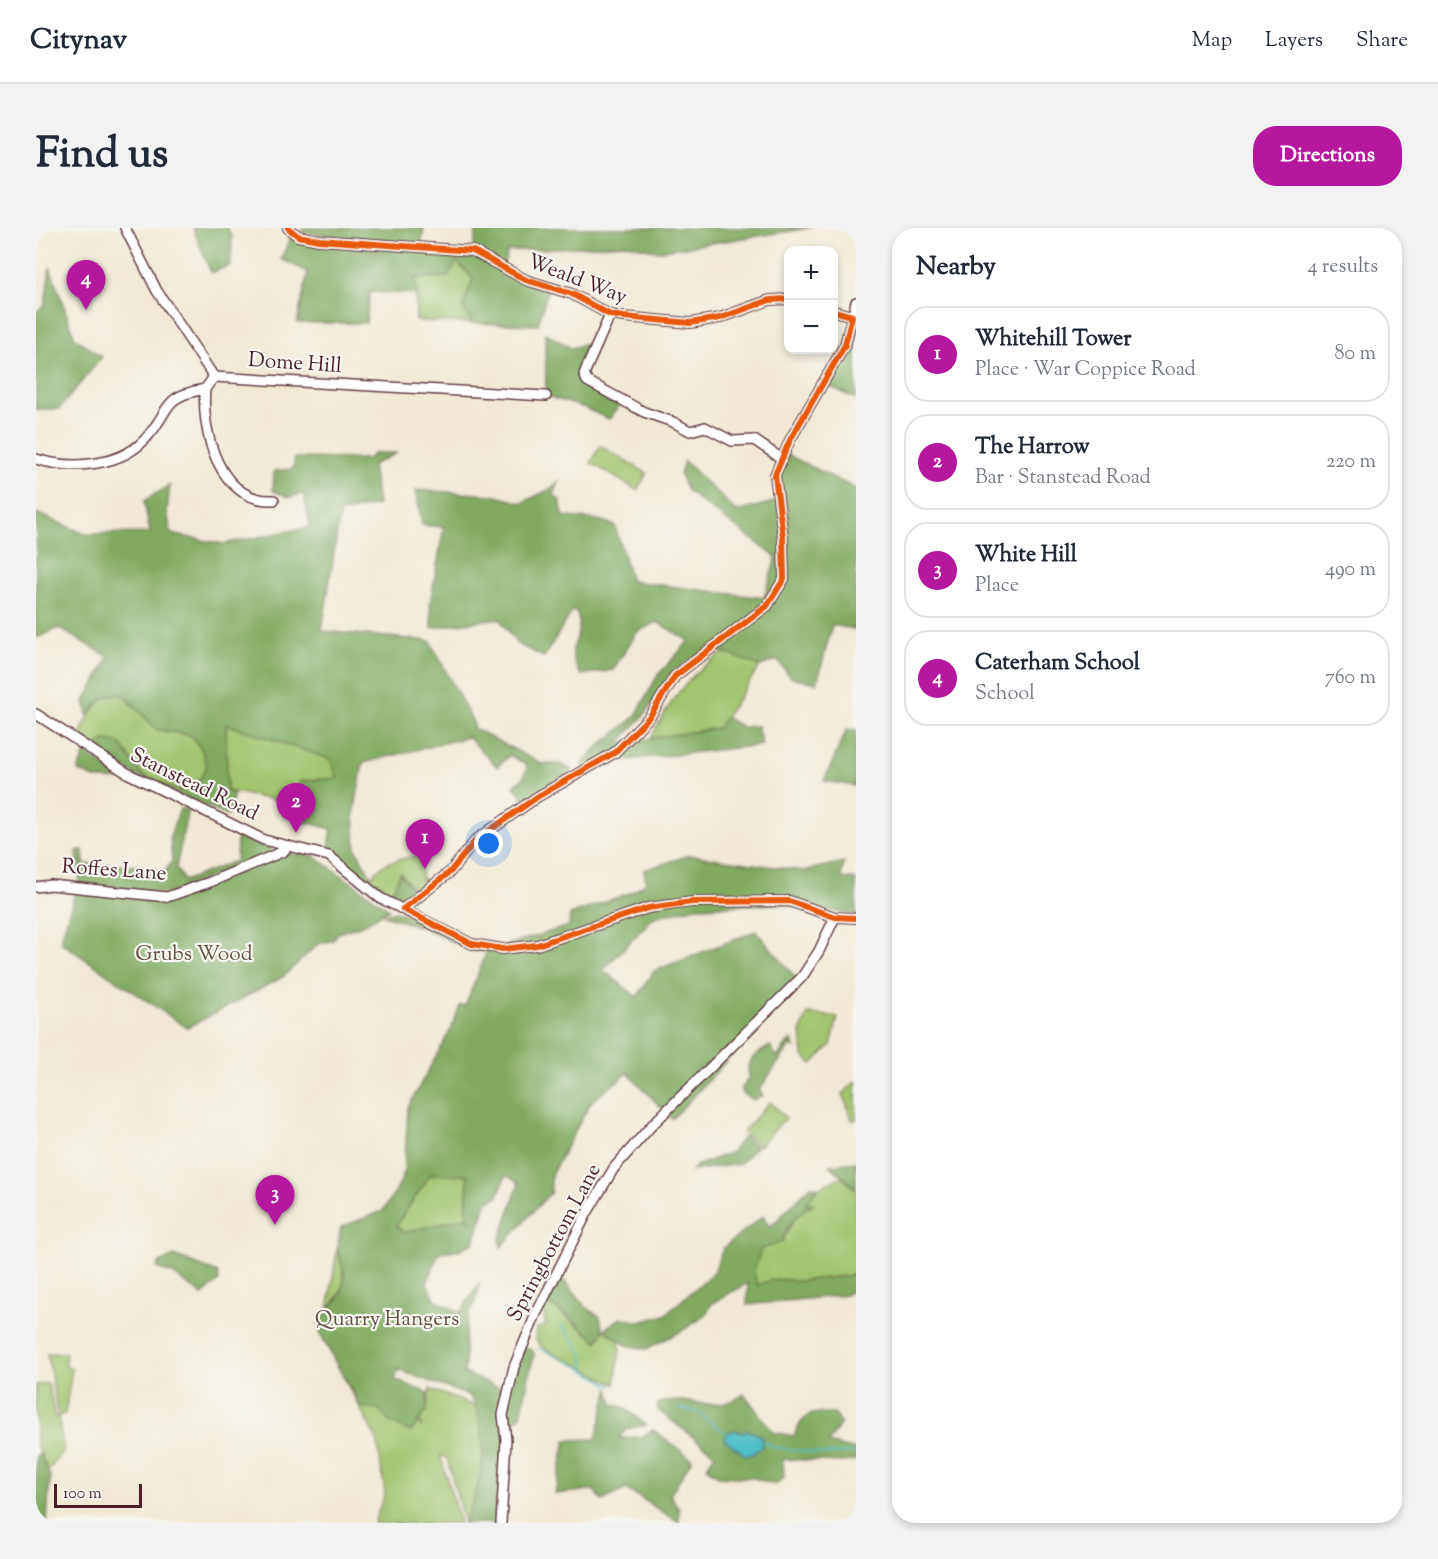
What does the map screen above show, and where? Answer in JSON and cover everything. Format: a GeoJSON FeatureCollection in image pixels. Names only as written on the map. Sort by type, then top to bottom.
{"type":"FeatureCollection","features":[{"type":"Feature","properties":{"kind":"street"},"geometry":{"type":"LineString","coordinates":[[124,228],[158,291],[214,377],[205,389],[204,406],[208,434],[223,473],[235,489],[266,501],[274,500]]}},
{"type":"Feature","properties":{"kind":"street","name":"Weald Way"},"geometry":{"type":"LineString","coordinates":[[288,228],[298,236],[319,240],[473,250],[526,280],[585,300],[610,315],[690,323],[720,318],[770,300],[784,299]]}},
{"type":"Feature","properties":{"kind":"street"},"geometry":{"type":"LineString","coordinates":[[403,909],[450,873],[476,840],[537,796],[614,753],[650,716],[675,676],[767,606],[784,579],[783,537],[775,475],[807,407],[845,345],[856,302]]}},
{"type":"Feature","properties":{"kind":"street"},"geometry":{"type":"LineString","coordinates":[[838,312],[852,316]]}},
{"type":"Feature","properties":{"kind":"street"},"geometry":{"type":"LineString","coordinates":[[610,315],[584,374],[587,381],[644,412],[673,422],[690,431],[705,427],[732,441],[754,440],[782,459]]}},
{"type":"Feature","properties":{"kind":"street","name":"Dome Hill"},"geometry":{"type":"LineString","coordinates":[[214,377],[546,396]]}},
{"type":"Feature","properties":{"kind":"street"},"geometry":{"type":"LineString","coordinates":[[36,459],[49,463],[98,464],[116,457],[148,437],[170,401],[185,393],[205,389]]}},
{"type":"Feature","properties":{"kind":"street","name":"Stanstead Road"},"geometry":{"type":"LineString","coordinates":[[36,714],[127,772],[264,840],[329,856],[380,898],[472,944],[503,949],[537,945],[648,908],[692,902],[789,901],[835,917],[856,918]]}},
{"type":"Feature","properties":{"kind":"street","name":"Roffes Lane"},"geometry":{"type":"LineString","coordinates":[[36,887],[51,885],[167,897],[284,851],[288,846]]}},
{"type":"Feature","properties":{"kind":"street","name":"Springbottom Lane"},"geometry":{"type":"LineString","coordinates":[[501,1523],[506,1441],[503,1415],[514,1367],[536,1314],[587,1213],[614,1168],[652,1125],[802,977],[819,951],[835,917]]}},
{"type":"Feature","properties":{"kind":"green space"},"geometry":{"type":"Polygon","coordinates":[[[193,228],[227,228],[232,237],[231,265],[211,273],[193,228]]]}},
{"type":"Feature","properties":{"kind":"green space"},"geometry":{"type":"Polygon","coordinates":[[[305,228],[424,228],[421,247],[300,232],[305,228]]]}},
{"type":"Feature","properties":{"kind":"green space"},"geometry":{"type":"Polygon","coordinates":[[[477,228],[811,228],[658,251],[627,244],[508,251],[503,267],[473,251],[477,228]]]}},
{"type":"Feature","properties":{"kind":"green space"},"geometry":{"type":"Polygon","coordinates":[[[291,236],[303,243],[472,254],[548,290],[538,325],[472,323],[463,307],[473,279],[457,261],[448,277],[415,278],[417,294],[370,292],[366,323],[297,323],[308,272],[281,259],[291,236]]]}},
{"type":"Feature","properties":{"kind":"green space"},"geometry":{"type":"Polygon","coordinates":[[[456,260],[473,279],[463,307],[472,323],[416,321],[415,278],[448,277],[456,260]]]}},
{"type":"Feature","properties":{"kind":"green space"},"geometry":{"type":"Polygon","coordinates":[[[50,267],[75,338],[102,357],[59,409],[36,409],[36,312],[45,305],[50,267]]]}},
{"type":"Feature","properties":{"kind":"green space"},"geometry":{"type":"Polygon","coordinates":[[[856,303],[856,399],[822,383],[845,345],[856,303]]]}},
{"type":"Feature","properties":{"kind":"green space"},"geometry":{"type":"Polygon","coordinates":[[[545,333],[571,348],[594,342],[580,381],[621,404],[609,419],[582,407],[546,396],[545,333]]]}},
{"type":"Feature","properties":{"kind":"green space"},"geometry":{"type":"Polygon","coordinates":[[[600,446],[647,473],[637,490],[591,463],[600,446]]]}},
{"type":"Feature","properties":{"kind":"green space"},"geometry":{"type":"Polygon","coordinates":[[[375,453],[397,453],[372,465],[378,505],[340,513],[322,631],[430,641],[474,724],[473,728],[542,764],[560,764],[572,770],[526,801],[514,786],[523,778],[528,766],[510,755],[497,767],[468,737],[363,763],[354,814],[356,849],[371,876],[369,882],[376,881],[392,892],[400,873],[411,887],[422,887],[421,878],[432,882],[403,905],[378,892],[328,851],[332,829],[299,821],[299,817],[284,812],[293,808],[300,781],[338,778],[330,759],[226,724],[227,791],[234,793],[228,816],[135,775],[94,747],[105,741],[120,743],[141,774],[179,791],[200,779],[207,766],[202,750],[191,735],[157,730],[123,694],[106,697],[88,716],[85,701],[109,657],[59,628],[36,638],[36,513],[85,534],[150,533],[144,501],[170,485],[167,512],[171,534],[223,544],[310,527],[304,494],[289,497],[273,491],[274,471],[293,469],[295,458],[367,459],[375,453]]]}},
{"type":"Feature","properties":{"kind":"green space"},"geometry":{"type":"Polygon","coordinates":[[[784,453],[856,489],[856,629],[832,625],[817,683],[791,677],[777,660],[760,666],[709,647],[671,673],[645,714],[619,743],[718,728],[725,717],[742,727],[757,726],[762,745],[616,761],[596,771],[582,765],[598,747],[635,717],[658,675],[689,641],[657,622],[637,632],[613,670],[581,675],[573,658],[579,630],[578,617],[574,608],[544,657],[517,644],[499,618],[432,628],[430,604],[444,527],[422,525],[416,490],[493,495],[522,503],[550,489],[559,481],[554,496],[560,500],[563,516],[597,520],[615,526],[631,581],[764,598],[776,557],[687,491],[680,475],[684,461],[737,512],[777,501],[775,475],[784,453]]]}},
{"type":"Feature","properties":{"kind":"green space"},"geometry":{"type":"Polygon","coordinates":[[[725,652],[760,666],[718,728],[650,739],[665,713],[690,679],[700,669],[725,652]]]}},
{"type":"Feature","properties":{"kind":"green space"},"geometry":{"type":"Polygon","coordinates":[[[109,694],[123,694],[136,709],[153,722],[172,731],[191,735],[202,750],[207,766],[200,779],[179,791],[141,774],[120,743],[94,747],[80,735],[95,707],[109,694]]]}},
{"type":"Feature","properties":{"kind":"green space"},"geometry":{"type":"Polygon","coordinates":[[[226,724],[330,759],[338,778],[293,808],[274,800],[227,791],[226,724]]]}},
{"type":"Feature","properties":{"kind":"green space"},"geometry":{"type":"Polygon","coordinates":[[[847,729],[856,730],[856,786],[824,781],[847,729]]]}},
{"type":"Feature","properties":{"kind":"green space"},"geometry":{"type":"Polygon","coordinates":[[[85,752],[123,780],[97,779],[78,771],[85,752]]]}},
{"type":"Feature","properties":{"kind":"green space"},"geometry":{"type":"Polygon","coordinates":[[[180,809],[188,809],[176,868],[184,881],[236,861],[237,835],[253,844],[272,848],[271,853],[168,894],[80,883],[77,851],[83,850],[84,864],[140,866],[165,872],[172,861],[170,836],[180,809]]]}},
{"type":"Feature","properties":{"kind":"green space","name":"Grubs Wood"},"geometry":{"type":"Polygon","coordinates":[[[290,853],[314,856],[389,909],[365,924],[338,933],[333,940],[318,944],[283,977],[187,1028],[60,942],[76,890],[167,899],[290,853]]]}},
{"type":"Feature","properties":{"kind":"green space"},"geometry":{"type":"Polygon","coordinates":[[[421,855],[422,888],[411,887],[400,873],[392,893],[376,881],[369,883],[378,869],[384,865],[421,855]]]}},
{"type":"Feature","properties":{"kind":"green space","name":"Quarry Hangers"},"geometry":{"type":"Polygon","coordinates":[[[690,855],[803,871],[844,862],[841,878],[856,880],[856,915],[780,904],[696,907],[654,917],[603,970],[637,997],[654,971],[756,931],[795,977],[807,976],[672,1119],[628,1073],[591,1102],[551,1175],[551,1192],[501,1247],[500,1240],[519,1183],[506,1175],[498,1196],[486,1203],[474,1243],[458,1250],[439,1252],[427,1284],[436,1300],[460,1313],[479,1284],[466,1325],[464,1373],[504,1390],[518,1347],[530,1348],[534,1353],[521,1415],[512,1424],[502,1523],[464,1523],[476,1492],[483,1460],[481,1427],[470,1396],[398,1370],[395,1380],[428,1393],[427,1410],[411,1432],[390,1422],[378,1409],[361,1407],[320,1333],[320,1321],[341,1295],[345,1275],[337,1249],[341,1227],[383,1211],[397,1189],[404,1173],[408,1107],[450,1031],[460,1005],[465,1006],[487,951],[471,951],[429,930],[384,915],[395,911],[488,951],[569,926],[570,915],[632,892],[646,882],[644,870],[690,855]],[[431,1174],[396,1225],[403,1233],[466,1217],[473,1223],[466,1215],[468,1175],[431,1174]]]}},
{"type":"Feature","properties":{"kind":"green space"},"geometry":{"type":"Polygon","coordinates":[[[808,1014],[838,1017],[831,1045],[812,1064],[803,1056],[801,1030],[808,1014]]]}},
{"type":"Feature","properties":{"kind":"green space"},"geometry":{"type":"Polygon","coordinates":[[[791,1039],[795,1048],[790,1046],[759,1090],[763,1095],[754,1100],[744,1095],[741,1090],[749,1077],[748,1066],[754,1056],[770,1046],[777,1057],[791,1039]]]}},
{"type":"Feature","properties":{"kind":"green space"},"geometry":{"type":"Polygon","coordinates":[[[856,1081],[856,1120],[852,1120],[843,1094],[856,1081]]]}},
{"type":"Feature","properties":{"kind":"green space"},"geometry":{"type":"Polygon","coordinates":[[[770,1102],[786,1118],[759,1146],[743,1132],[770,1102]]]}},
{"type":"Feature","properties":{"kind":"green space"},"geometry":{"type":"Polygon","coordinates":[[[744,1136],[756,1147],[739,1164],[691,1171],[696,1166],[732,1152],[744,1136]]]}},
{"type":"Feature","properties":{"kind":"green space"},"geometry":{"type":"Polygon","coordinates":[[[856,1162],[856,1189],[830,1165],[856,1162]]]}},
{"type":"Feature","properties":{"kind":"green space"},"geometry":{"type":"Polygon","coordinates":[[[431,1174],[468,1175],[466,1217],[403,1233],[396,1225],[431,1174]]]}},
{"type":"Feature","properties":{"kind":"green space"},"geometry":{"type":"Polygon","coordinates":[[[841,1177],[856,1189],[856,1272],[847,1276],[798,1281],[775,1279],[757,1286],[754,1271],[761,1248],[782,1242],[795,1217],[812,1204],[804,1205],[811,1195],[841,1177]]]}},
{"type":"Feature","properties":{"kind":"green space"},"geometry":{"type":"Polygon","coordinates":[[[811,1186],[818,1187],[805,1205],[814,1203],[794,1220],[787,1229],[782,1242],[761,1249],[754,1271],[757,1285],[775,1279],[798,1281],[847,1276],[856,1272],[856,1288],[845,1295],[747,1305],[748,1283],[712,1303],[706,1315],[680,1332],[646,1349],[626,1345],[604,1329],[621,1318],[640,1322],[665,1315],[714,1272],[723,1248],[763,1216],[770,1227],[811,1186]]]}},
{"type":"Feature","properties":{"kind":"green space"},"geometry":{"type":"Polygon","coordinates":[[[337,1249],[343,1282],[339,1295],[328,1310],[337,1249]]]}},
{"type":"Feature","properties":{"kind":"green space"},"geometry":{"type":"Polygon","coordinates":[[[174,1256],[218,1273],[219,1281],[202,1295],[173,1274],[157,1268],[159,1263],[174,1256]]]}},
{"type":"Feature","properties":{"kind":"green space"},"geometry":{"type":"Polygon","coordinates":[[[560,1276],[585,1306],[600,1317],[603,1332],[597,1341],[572,1319],[547,1302],[560,1276]]]}},
{"type":"Feature","properties":{"kind":"green space"},"geometry":{"type":"Polygon","coordinates":[[[547,1302],[598,1341],[604,1329],[619,1337],[620,1349],[615,1384],[543,1348],[535,1339],[537,1328],[546,1326],[543,1311],[547,1302]]]}},
{"type":"Feature","properties":{"kind":"green space"},"geometry":{"type":"Polygon","coordinates":[[[319,1326],[363,1373],[422,1427],[419,1420],[427,1410],[430,1389],[477,1407],[485,1435],[485,1450],[475,1496],[464,1523],[447,1458],[440,1455],[460,1523],[374,1523],[385,1493],[377,1440],[320,1333],[319,1326]]]}},
{"type":"Feature","properties":{"kind":"green space"},"geometry":{"type":"Polygon","coordinates":[[[47,1353],[66,1353],[65,1365],[72,1369],[65,1414],[58,1416],[64,1451],[48,1471],[36,1444],[36,1385],[48,1383],[55,1417],[58,1415],[47,1353]]]}},
{"type":"Feature","properties":{"kind":"green space"},"geometry":{"type":"Polygon","coordinates":[[[609,1389],[613,1404],[625,1408],[646,1425],[626,1429],[619,1438],[641,1437],[653,1430],[692,1459],[670,1495],[679,1509],[679,1522],[626,1489],[602,1501],[594,1490],[555,1494],[566,1440],[596,1439],[609,1389]]]}},
{"type":"Feature","properties":{"kind":"green space"},"geometry":{"type":"Polygon","coordinates":[[[744,1394],[773,1432],[794,1436],[804,1418],[819,1413],[834,1413],[841,1423],[828,1443],[856,1450],[856,1460],[842,1462],[783,1459],[784,1477],[776,1485],[754,1478],[718,1476],[707,1467],[715,1454],[658,1410],[657,1404],[677,1401],[721,1404],[744,1394]]]}},
{"type":"Feature","properties":{"kind":"green space"},"geometry":{"type":"Polygon","coordinates":[[[40,1454],[50,1476],[47,1523],[36,1523],[36,1456],[40,1454]]]}},
{"type":"Feature","properties":{"kind":"water"},"geometry":{"type":"Polygon","coordinates":[[[735,1430],[743,1433],[747,1430],[761,1436],[762,1446],[752,1454],[745,1455],[724,1439],[726,1433],[735,1430]]]}},
{"type":"Feature","properties":{"kind":"waterway"},"geometry":{"type":"LineString","coordinates":[[562,1325],[582,1353],[585,1369]]}},
{"type":"Feature","properties":{"kind":"waterway"},"geometry":{"type":"LineString","coordinates":[[538,1348],[576,1365],[612,1386]]}},
{"type":"Feature","properties":{"kind":"waterway"},"geometry":{"type":"LineString","coordinates":[[677,1408],[697,1412],[727,1434]]}},
{"type":"Feature","properties":{"kind":"waterway"},"geometry":{"type":"LineString","coordinates":[[763,1441],[774,1447],[822,1454],[856,1453]]}},
{"type":"Feature","properties":{"kind":"cycle path"},"geometry":{"type":"LineString","coordinates":[[288,228],[298,236],[319,240],[473,251],[526,280],[572,294],[610,315],[690,323],[720,318],[770,300],[784,299]]}},
{"type":"Feature","properties":{"kind":"cycle path"},"geometry":{"type":"LineString","coordinates":[[403,909],[450,872],[476,840],[537,797],[614,753],[650,716],[675,676],[767,606],[784,579],[783,537],[775,475],[790,440],[845,345],[852,316],[838,312]]}},
{"type":"Feature","properties":{"kind":"cycle path"},"geometry":{"type":"LineString","coordinates":[[403,909],[472,944],[503,949],[537,945],[648,908],[692,902],[789,901],[835,917],[856,918]]}},
{"type":"Feature","properties":{"kind":"place","name":"Caterham School"},"geometry":{"type":"Point","coordinates":[86,310]}},
{"type":"Feature","properties":{"kind":"place","name":"The Harrow"},"geometry":{"type":"Point","coordinates":[296,833]}},
{"type":"Feature","properties":{"kind":"place","name":"Whitehill Tower"},"geometry":{"type":"Point","coordinates":[425,869]}},
{"type":"Feature","properties":{"kind":"place","name":"White Hill"},"geometry":{"type":"Point","coordinates":[275,1225]}}]}
